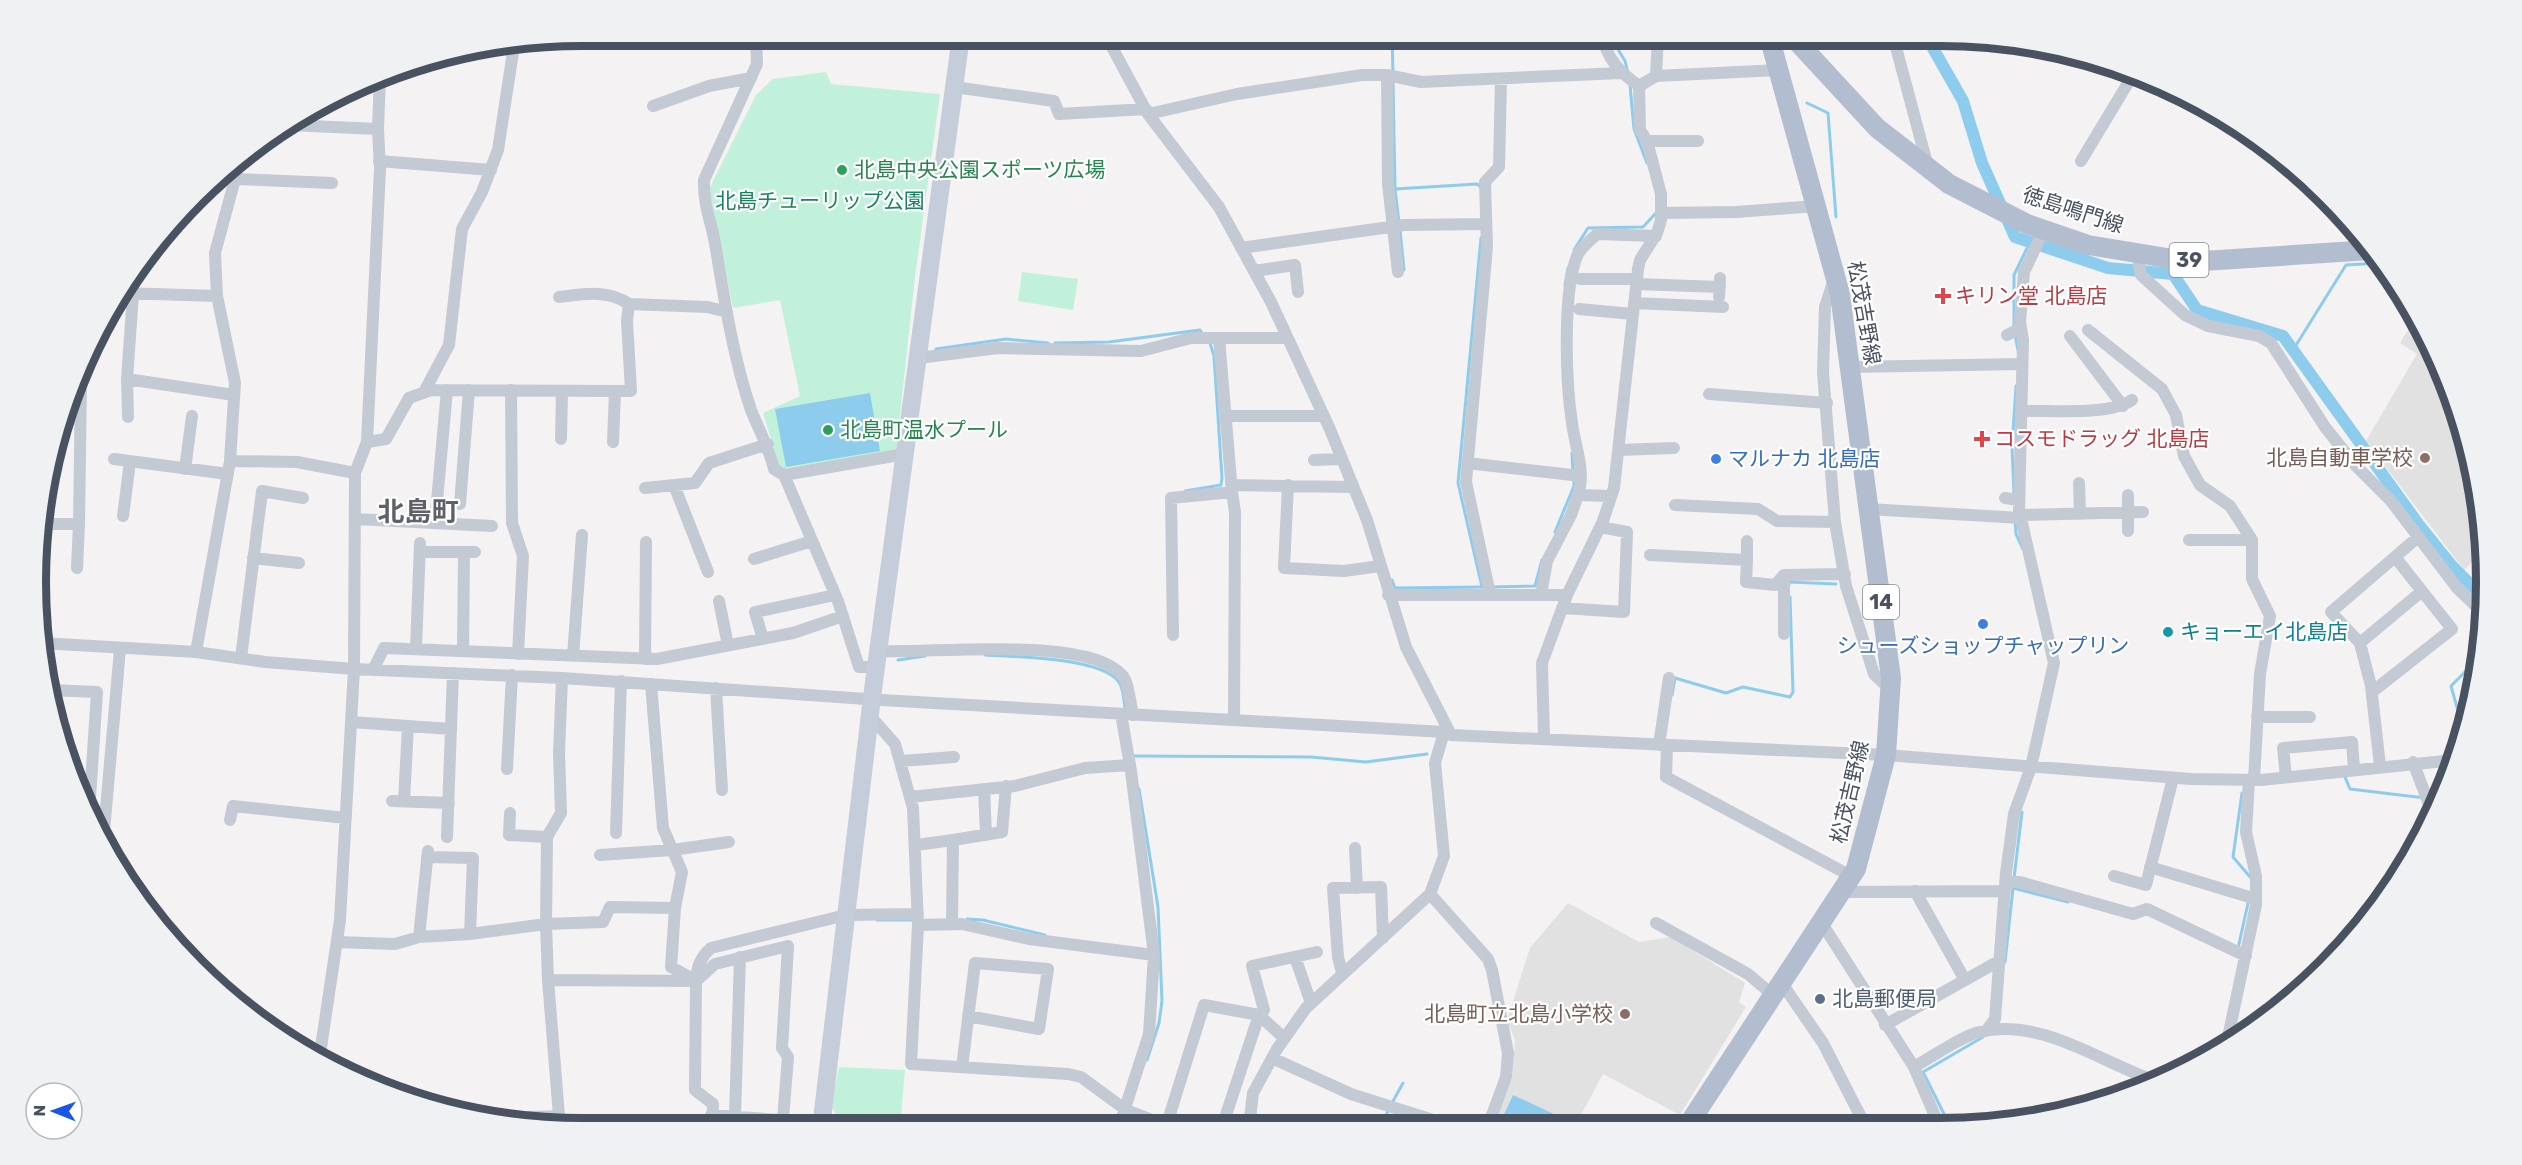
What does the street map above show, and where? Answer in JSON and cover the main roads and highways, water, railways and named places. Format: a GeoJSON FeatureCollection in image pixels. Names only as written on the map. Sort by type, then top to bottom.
{"type":"FeatureCollection","features":[{"type":"Feature","properties":{"kind":"main road","name":"松茂吉野線"},"geometry":{"type":"LineString","coordinates":[[1693,1118],[1846,884],[1866,836],[1886,755],[1890,689],[1850,367],[1836,274],[1772,46]]}},
{"type":"Feature","properties":{"kind":"main road","name":"徳島鳴門線"},"geometry":{"type":"LineString","coordinates":[[1801,46],[1877,128],[1949,184],[2013,218],[2044,230],[2088,245],[2137,254],[2203,261],[2360,250]]}},
{"type":"Feature","properties":{"kind":"water","name":"北島町温水プール"},"geometry":{"type":"Polygon","coordinates":[[[870,393],[880,451],[786,467],[775,409],[870,393]]]}},
{"type":"Feature","properties":{"kind":"water"},"geometry":{"type":"Polygon","coordinates":[[[1513,1095],[1554,1114],[1552,1118],[1502,1118],[1513,1095]]]}},
{"type":"Feature","properties":{"kind":"waterway"},"geometry":{"type":"LineString","coordinates":[[1392,46],[1393,73]]}},
{"type":"Feature","properties":{"kind":"waterway"},"geometry":{"type":"LineString","coordinates":[[1616,46],[1625,61],[1628,73]]}},
{"type":"Feature","properties":{"kind":"waterway"},"geometry":{"type":"LineString","coordinates":[[1932,46],[1963,101],[1982,163],[2015,237],[2108,268],[2173,274],[2197,310],[2283,336],[2419,525],[2452,566],[2476,590]]}},
{"type":"Feature","properties":{"kind":"waterway"},"geometry":{"type":"LineString","coordinates":[[1393,80],[1395,189],[1399,223]]}},
{"type":"Feature","properties":{"kind":"waterway"},"geometry":{"type":"LineString","coordinates":[[1630,85],[1634,129],[1647,163]]}},
{"type":"Feature","properties":{"kind":"waterway"},"geometry":{"type":"LineString","coordinates":[[1807,103],[1828,113],[1836,217]]}},
{"type":"Feature","properties":{"kind":"waterway"},"geometry":{"type":"LineString","coordinates":[[1395,189],[1477,184],[1481,187]]}},
{"type":"Feature","properties":{"kind":"waterway"},"geometry":{"type":"LineString","coordinates":[[1574,250],[1588,228],[1643,227],[1656,213]]}},
{"type":"Feature","properties":{"kind":"waterway"},"geometry":{"type":"LineString","coordinates":[[1400,230],[1404,270]]}},
{"type":"Feature","properties":{"kind":"waterway"},"geometry":{"type":"LineString","coordinates":[[1481,238],[1458,483],[1482,587]]}},
{"type":"Feature","properties":{"kind":"waterway"},"geometry":{"type":"LineString","coordinates":[[2014,329],[2014,275],[2030,242]]}},
{"type":"Feature","properties":{"kind":"waterway"},"geometry":{"type":"LineString","coordinates":[[2293,350],[2346,265],[2370,264]]}},
{"type":"Feature","properties":{"kind":"waterway"},"geometry":{"type":"LineString","coordinates":[[1565,285],[1568,268]]}},
{"type":"Feature","properties":{"kind":"waterway"},"geometry":{"type":"LineString","coordinates":[[1055,343],[1109,342],[1200,330],[1202,333]]}},
{"type":"Feature","properties":{"kind":"waterway"},"geometry":{"type":"LineString","coordinates":[[2015,335],[2018,350]]}},
{"type":"Feature","properties":{"kind":"waterway"},"geometry":{"type":"LineString","coordinates":[[936,349],[1006,339],[1048,343]]}},
{"type":"Feature","properties":{"kind":"waterway"},"geometry":{"type":"LineString","coordinates":[[1185,491],[1221,485],[1214,356],[1210,343]]}},
{"type":"Feature","properties":{"kind":"waterway"},"geometry":{"type":"LineString","coordinates":[[2014,493],[2012,447],[2016,386]]}},
{"type":"Feature","properties":{"kind":"waterway"},"geometry":{"type":"LineString","coordinates":[[1572,453],[1573,473]]}},
{"type":"Feature","properties":{"kind":"waterway"},"geometry":{"type":"LineString","coordinates":[[1555,532],[1574,486],[1574,480]]}},
{"type":"Feature","properties":{"kind":"waterway"},"geometry":{"type":"LineString","coordinates":[[2015,521],[2016,534],[2023,549]]}},
{"type":"Feature","properties":{"kind":"waterway"},"geometry":{"type":"LineString","coordinates":[[1491,587],[1535,586],[1542,560]]}},
{"type":"Feature","properties":{"kind":"waterway"},"geometry":{"type":"LineString","coordinates":[[1392,580],[1395,588],[1485,587]]}},
{"type":"Feature","properties":{"kind":"waterway"},"geometry":{"type":"LineString","coordinates":[[1789,585],[1789,582],[1836,584]]}},
{"type":"Feature","properties":{"kind":"waterway"},"geometry":{"type":"LineString","coordinates":[[1672,695],[1675,678],[1726,693],[1743,687],[1790,697],[1793,692],[1790,597]]}},
{"type":"Feature","properties":{"kind":"waterway"},"geometry":{"type":"LineString","coordinates":[[985,655],[1057,660],[1095,668],[1109,674],[1119,682],[1125,709]]}},
{"type":"Feature","properties":{"kind":"waterway"},"geometry":{"type":"LineString","coordinates":[[898,660],[925,656]]}},
{"type":"Feature","properties":{"kind":"waterway"},"geometry":{"type":"LineString","coordinates":[[2459,714],[2451,686],[2468,669]]}},
{"type":"Feature","properties":{"kind":"waterway"},"geometry":{"type":"LineString","coordinates":[[1133,756],[1311,757],[1366,762],[1427,754]]}},
{"type":"Feature","properties":{"kind":"waterway"},"geometry":{"type":"LineString","coordinates":[[2345,777],[2350,789],[2425,798]]}},
{"type":"Feature","properties":{"kind":"waterway"},"geometry":{"type":"LineString","coordinates":[[1139,789],[1158,907],[1162,1001],[1159,1023],[1147,1060]]}},
{"type":"Feature","properties":{"kind":"waterway"},"geometry":{"type":"LineString","coordinates":[[2242,793],[2233,857],[2251,878]]}},
{"type":"Feature","properties":{"kind":"waterway"},"geometry":{"type":"LineString","coordinates":[[2014,878],[2022,812]]}},
{"type":"Feature","properties":{"kind":"waterway"},"geometry":{"type":"LineString","coordinates":[[2013,888],[2068,902]]}},
{"type":"Feature","properties":{"kind":"waterway"},"geometry":{"type":"LineString","coordinates":[[2005,962],[2013,888]]}},
{"type":"Feature","properties":{"kind":"waterway"},"geometry":{"type":"LineString","coordinates":[[2238,948],[2249,899]]}},
{"type":"Feature","properties":{"kind":"waterway"},"geometry":{"type":"LineString","coordinates":[[967,919],[983,920],[1045,935]]}},
{"type":"Feature","properties":{"kind":"waterway"},"geometry":{"type":"LineString","coordinates":[[877,920],[915,920]]}},
{"type":"Feature","properties":{"kind":"waterway"},"geometry":{"type":"LineString","coordinates":[[1946,1118],[1923,1072],[1983,1037]]}},
{"type":"Feature","properties":{"kind":"waterway"},"geometry":{"type":"LineString","coordinates":[[1392,1103],[1403,1083]]}},
{"type":"Feature","properties":{"kind":"waterway"},"geometry":{"type":"LineString","coordinates":[[1385,1118],[1389,1109]]}},
{"type":"Feature","properties":{"kind":"place","name":"北島中央公園スポーツ広場"},"geometry":{"type":"Point","coordinates":[842,170]}},
{"type":"Feature","properties":{"kind":"place","name":"キリン堂 北島店"},"geometry":{"type":"Point","coordinates":[1943,296]}},
{"type":"Feature","properties":{"kind":"place","name":"北島町温水プール"},"geometry":{"type":"Point","coordinates":[828,430]}},
{"type":"Feature","properties":{"kind":"place","name":"コスモドラッグ 北島店"},"geometry":{"type":"Point","coordinates":[1982,439]}},
{"type":"Feature","properties":{"kind":"place","name":"北島自動車学校"},"geometry":{"type":"Point","coordinates":[2425,458]}},
{"type":"Feature","properties":{"kind":"place","name":"マルナカ 北島店"},"geometry":{"type":"Point","coordinates":[1716,459]}},
{"type":"Feature","properties":{"kind":"place","name":"シューズショップチャップリン"},"geometry":{"type":"Point","coordinates":[1983,624]}},
{"type":"Feature","properties":{"kind":"place","name":"キョーエイ北島店"},"geometry":{"type":"Point","coordinates":[2168,632]}},
{"type":"Feature","properties":{"kind":"place","name":"北島郵便局"},"geometry":{"type":"Point","coordinates":[1820,999]}},
{"type":"Feature","properties":{"kind":"place","name":"北島町立北島小学校"},"geometry":{"type":"Point","coordinates":[1625,1014]}},
{"type":"Feature","properties":{"kind":"district","name":"北島町"},"geometry":{"type":"Point","coordinates":[418,512]}},
{"type":"Feature","properties":{"kind":"park label","name":"北島チューリップ公園"},"geometry":{"type":"Point","coordinates":[820,201]}}]}
